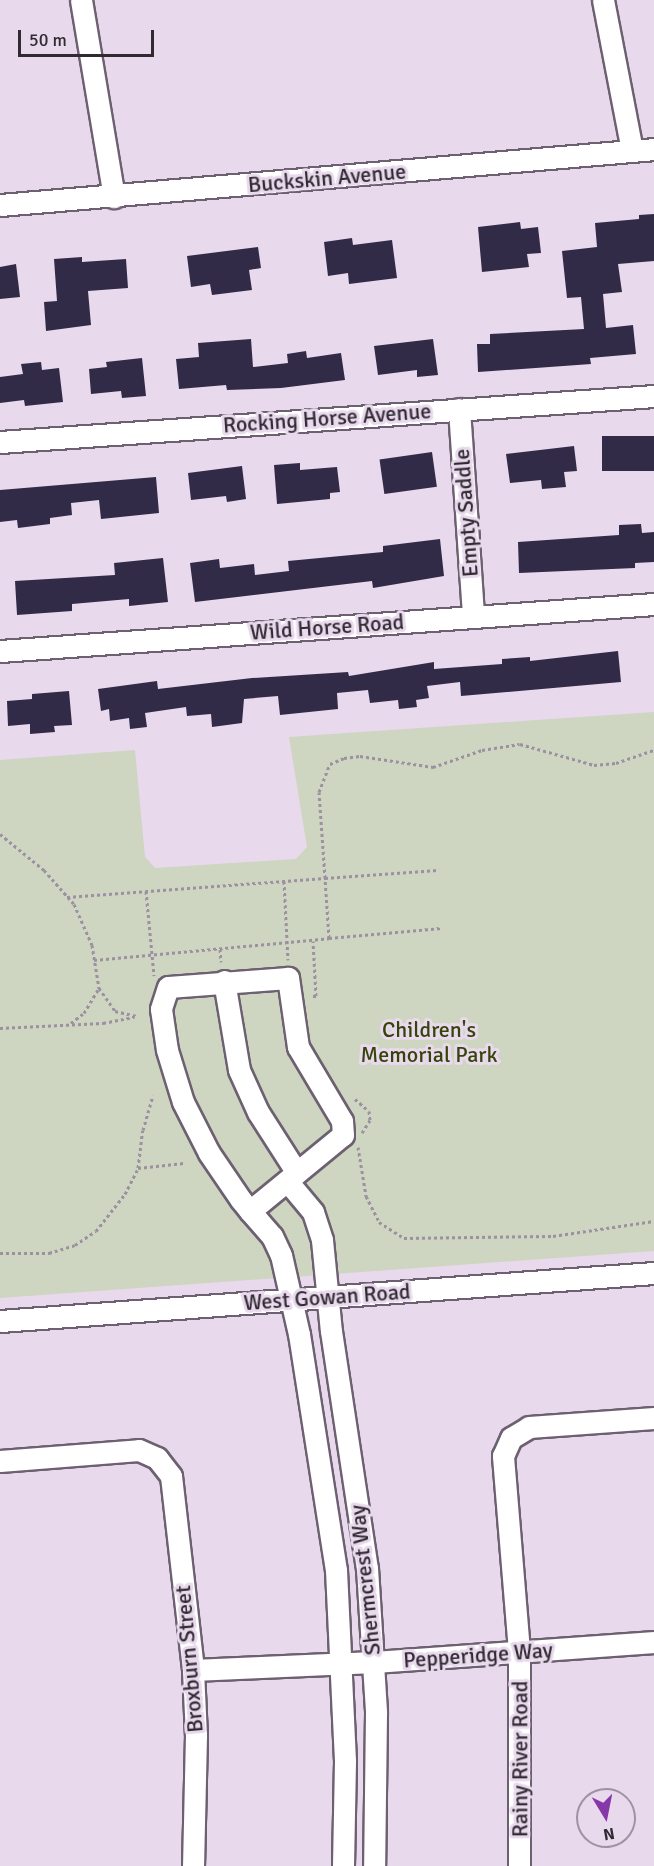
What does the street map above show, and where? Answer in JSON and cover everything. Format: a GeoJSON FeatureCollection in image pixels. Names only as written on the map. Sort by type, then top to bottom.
{"type":"FeatureCollection","features":[{"type":"Feature","properties":{"kind":"street"},"geometry":{"type":"LineString","coordinates":[[81,0],[114,197]]}},
{"type":"Feature","properties":{"kind":"street"},"geometry":{"type":"LineString","coordinates":[[603,0],[632,150]]}},
{"type":"Feature","properties":{"kind":"street","name":"Buckskin Avenue"},"geometry":{"type":"LineString","coordinates":[[0,206],[654,149]]}},
{"type":"Feature","properties":{"kind":"street","name":"Rocking Horse Avenue"},"geometry":{"type":"LineString","coordinates":[[0,442],[654,396]]}},
{"type":"Feature","properties":{"kind":"street","name":"Empty Saddle"},"geometry":{"type":"LineString","coordinates":[[459,409],[473,617]]}},
{"type":"Feature","properties":{"kind":"street","name":"Wild Horse Road"},"geometry":{"type":"LineString","coordinates":[[0,651],[654,604]]}},
{"type":"Feature","properties":{"kind":"street"},"geometry":{"type":"LineString","coordinates":[[224,981],[288,978],[298,1047],[342,1121],[343,1135],[250,1211]]}},
{"type":"Feature","properties":{"kind":"street","name":"Shermcrest Way"},"geometry":{"type":"LineString","coordinates":[[343,1866],[342,1664],[336,1570],[322,1465],[291,1299],[281,1255],[272,1236],[250,1211],[209,1153],[183,1101],[167,1050],[161,1009],[168,987],[224,981],[239,1070],[292,1178],[318,1223],[367,1568],[374,1662],[374,1866]]}},
{"type":"Feature","properties":{"kind":"street","name":"West Gowan Road"},"geometry":{"type":"LineString","coordinates":[[0,1321],[654,1273]]}},
{"type":"Feature","properties":{"kind":"street","name":"Rainy River Road"},"geometry":{"type":"LineString","coordinates":[[519,1866],[519,1651],[503,1456],[511,1438],[529,1427],[654,1418]]}},
{"type":"Feature","properties":{"kind":"street","name":"Broxburn Street"},"geometry":{"type":"LineString","coordinates":[[0,1461],[139,1450],[157,1458],[171,1476],[193,1670],[196,1735],[193,1866]]}},
{"type":"Feature","properties":{"kind":"street","name":"Pepperidge Way"},"geometry":{"type":"LineString","coordinates":[[193,1670],[374,1662],[654,1641]]}},
{"type":"Feature","properties":{"kind":"path"},"geometry":{"type":"LineString","coordinates":[[329,938],[319,792],[330,764],[344,758],[360,756],[433,767],[482,750],[520,744],[594,765],[616,763],[654,750]]}},
{"type":"Feature","properties":{"kind":"path"},"geometry":{"type":"LineString","coordinates":[[0,834],[44,870],[67,897],[92,945],[99,987],[115,1011],[136,1016],[70,1025],[0,1028]]}},
{"type":"Feature","properties":{"kind":"path"},"geometry":{"type":"LineString","coordinates":[[67,897],[438,870]]}},
{"type":"Feature","properties":{"kind":"path"},"geometry":{"type":"LineString","coordinates":[[284,881],[288,943]]}},
{"type":"Feature","properties":{"kind":"path"},"geometry":{"type":"LineString","coordinates":[[146,891],[154,981]]}},
{"type":"Feature","properties":{"kind":"path"},"geometry":{"type":"LineString","coordinates":[[94,960],[442,928]]}},
{"type":"Feature","properties":{"kind":"path"},"geometry":{"type":"LineString","coordinates":[[313,941],[316,996],[313,996]]}},
{"type":"Feature","properties":{"kind":"path"},"geometry":{"type":"LineString","coordinates":[[70,1025],[84,1013],[99,987]]}},
{"type":"Feature","properties":{"kind":"path"},"geometry":{"type":"LineString","coordinates":[[0,1253],[49,1254],[75,1245],[96,1231],[112,1211],[138,1168],[143,1130],[153,1095]]}},
{"type":"Feature","properties":{"kind":"path"},"geometry":{"type":"LineString","coordinates":[[355,1099],[369,1111],[370,1120],[357,1138],[366,1196],[379,1222],[398,1236],[518,1238],[654,1221]]}},
{"type":"Feature","properties":{"kind":"path"},"geometry":{"type":"LineString","coordinates":[[138,1168],[184,1163]]}},
{"type":"Feature","properties":{"kind":"green space","name":"Children's Memorial Park"},"geometry":{"type":"Polygon","coordinates":[[[654,712],[654,1251],[0,1298],[0,760],[135,750],[145,857],[155,868],[296,859],[307,847],[289,737],[654,712]]]}},
{"type":"Feature","properties":{"kind":"building"},"geometry":{"type":"Polygon","coordinates":[[[654,214],[654,261],[618,264],[622,292],[603,294],[606,328],[633,325],[636,354],[590,358],[591,364],[478,372],[477,344],[490,344],[490,334],[584,329],[581,297],[567,298],[562,251],[597,247],[595,223],[639,219],[639,215],[654,214]]]}},
{"type":"Feature","properties":{"kind":"building"},"geometry":{"type":"Polygon","coordinates":[[[520,222],[521,229],[538,227],[541,253],[527,254],[529,267],[482,272],[478,227],[520,222]]]}},
{"type":"Feature","properties":{"kind":"building"},"geometry":{"type":"Polygon","coordinates":[[[352,238],[353,245],[392,240],[397,278],[349,284],[348,273],[328,276],[324,242],[352,238]]]}},
{"type":"Feature","properties":{"kind":"building"},"geometry":{"type":"Polygon","coordinates":[[[258,247],[261,268],[249,270],[252,290],[212,295],[210,284],[191,287],[187,256],[258,247]]]}},
{"type":"Feature","properties":{"kind":"building"},"geometry":{"type":"Polygon","coordinates":[[[82,257],[82,262],[126,259],[128,288],[88,291],[91,325],[46,331],[44,302],[57,301],[54,259],[82,257]]]}},
{"type":"Feature","properties":{"kind":"building"},"geometry":{"type":"Polygon","coordinates":[[[16,264],[20,297],[0,299],[0,267],[16,264]]]}},
{"type":"Feature","properties":{"kind":"building"},"geometry":{"type":"Polygon","coordinates":[[[251,339],[253,367],[288,363],[287,354],[306,351],[307,358],[341,353],[345,380],[281,388],[227,390],[226,385],[179,389],[176,359],[199,357],[198,343],[251,339]]]}},
{"type":"Feature","properties":{"kind":"building"},"geometry":{"type":"Polygon","coordinates":[[[433,339],[438,375],[417,377],[417,370],[378,375],[374,346],[433,339]]]}},
{"type":"Feature","properties":{"kind":"building"},"geometry":{"type":"Polygon","coordinates":[[[142,358],[146,396],[122,398],[121,391],[91,394],[89,369],[107,367],[106,362],[142,358]]]}},
{"type":"Feature","properties":{"kind":"building"},"geometry":{"type":"Polygon","coordinates":[[[41,362],[42,370],[59,368],[63,402],[25,406],[24,400],[0,403],[0,377],[23,374],[21,364],[41,362]]]}},
{"type":"Feature","properties":{"kind":"building"},"geometry":{"type":"Polygon","coordinates":[[[602,436],[654,436],[654,471],[602,471],[602,436]]]}},
{"type":"Feature","properties":{"kind":"building"},"geometry":{"type":"Polygon","coordinates":[[[574,446],[577,471],[564,472],[566,487],[542,489],[541,480],[510,483],[506,454],[574,446]]]}},
{"type":"Feature","properties":{"kind":"building"},"geometry":{"type":"Polygon","coordinates":[[[432,452],[437,487],[384,494],[380,459],[432,452]]]}},
{"type":"Feature","properties":{"kind":"building"},"geometry":{"type":"Polygon","coordinates":[[[300,463],[300,470],[337,467],[340,492],[330,493],[330,499],[277,504],[274,465],[300,463]]]}},
{"type":"Feature","properties":{"kind":"building"},"geometry":{"type":"Polygon","coordinates":[[[242,466],[246,499],[227,502],[226,496],[191,500],[188,473],[242,466]]]}},
{"type":"Feature","properties":{"kind":"building"},"geometry":{"type":"Polygon","coordinates":[[[156,477],[159,513],[101,519],[99,500],[71,503],[72,515],[50,518],[50,524],[18,528],[17,520],[0,522],[0,490],[156,477]]]}},
{"type":"Feature","properties":{"kind":"building"},"geometry":{"type":"Polygon","coordinates":[[[641,524],[642,533],[654,532],[654,562],[635,563],[635,568],[519,573],[518,542],[619,535],[619,525],[641,524]]]}},
{"type":"Feature","properties":{"kind":"building"},"geometry":{"type":"Polygon","coordinates":[[[440,539],[444,576],[373,588],[372,581],[195,602],[190,563],[219,559],[220,568],[254,564],[255,575],[289,571],[288,561],[383,552],[383,546],[440,539]]]}},
{"type":"Feature","properties":{"kind":"building"},"geometry":{"type":"Polygon","coordinates":[[[163,558],[168,602],[129,606],[129,599],[72,604],[72,611],[17,615],[15,581],[115,575],[114,563],[163,558]]]}},
{"type":"Feature","properties":{"kind":"building"},"geometry":{"type":"Polygon","coordinates":[[[618,651],[621,682],[461,696],[460,682],[427,686],[429,698],[416,700],[417,707],[399,709],[398,700],[370,703],[368,690],[337,693],[338,709],[280,715],[278,696],[244,699],[242,723],[212,727],[211,714],[187,716],[186,707],[145,713],[147,727],[130,729],[129,718],[110,721],[109,709],[101,711],[98,689],[157,681],[158,689],[252,678],[348,672],[349,676],[434,662],[434,669],[502,664],[502,659],[530,657],[530,661],[618,651]]]}},
{"type":"Feature","properties":{"kind":"building"},"geometry":{"type":"Polygon","coordinates":[[[69,691],[72,725],[54,726],[55,732],[30,734],[30,724],[8,726],[7,701],[32,699],[32,694],[69,691]]]}}]}
